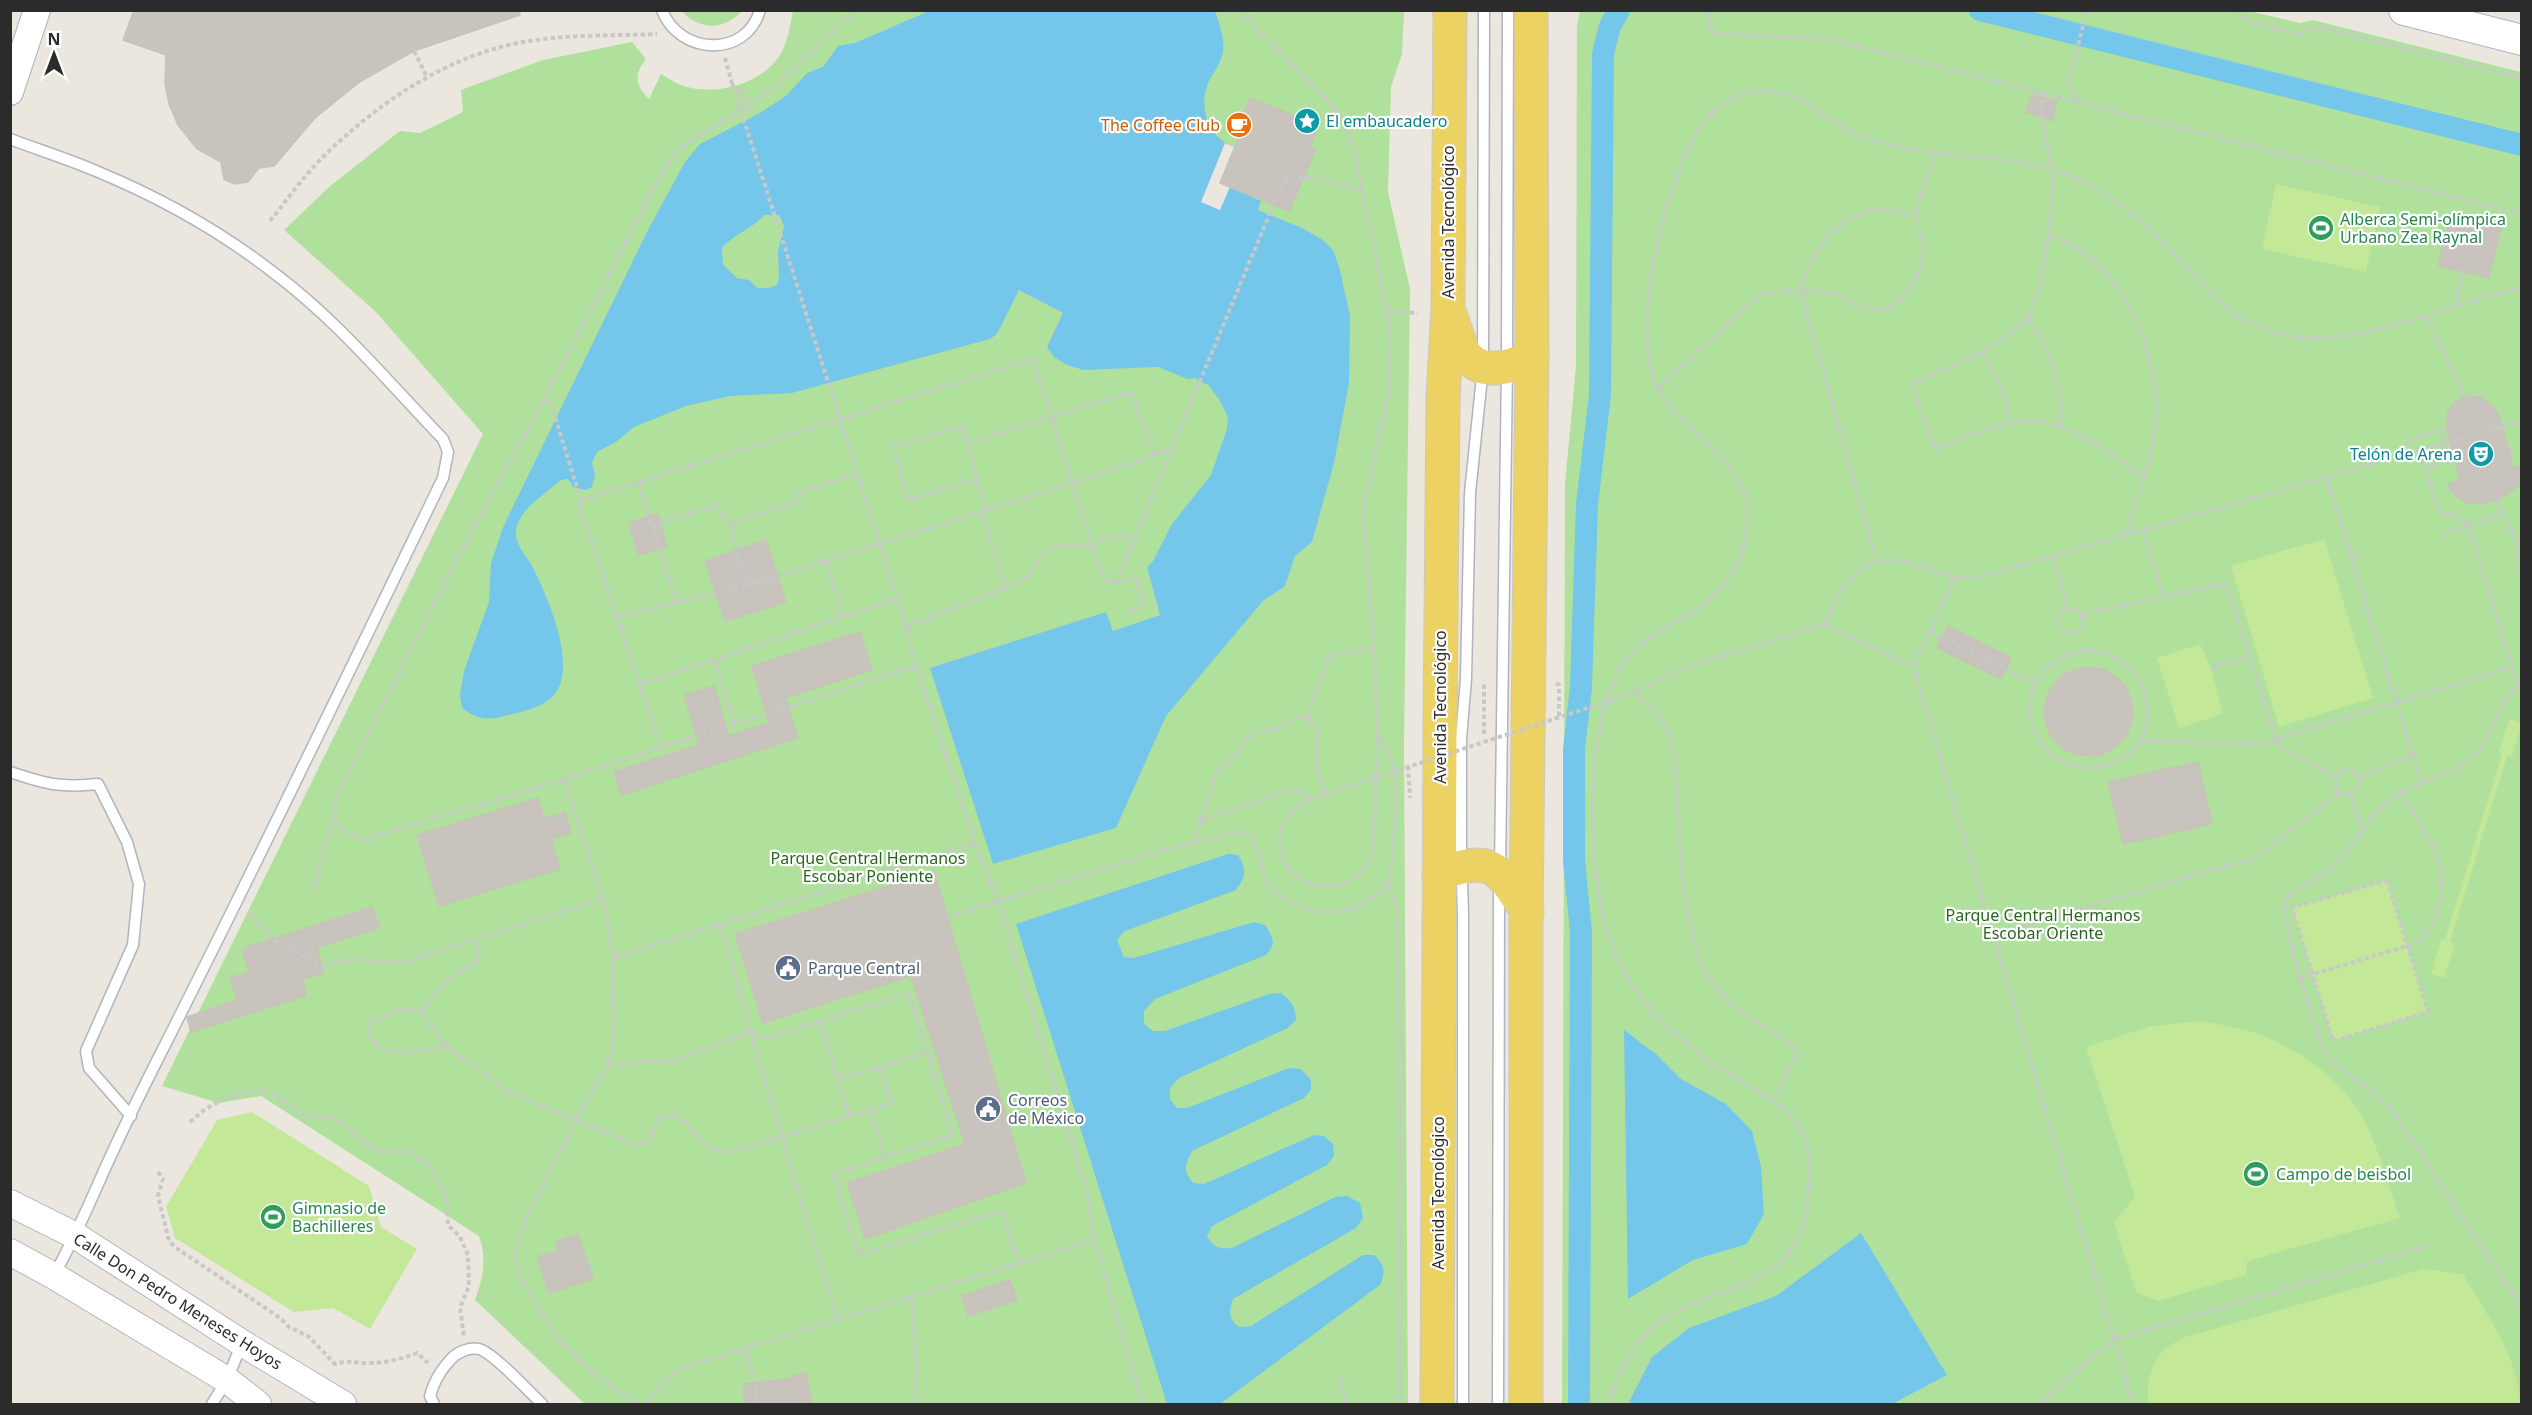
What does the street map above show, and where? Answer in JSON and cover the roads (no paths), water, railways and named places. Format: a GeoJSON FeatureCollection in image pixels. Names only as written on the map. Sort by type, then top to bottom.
{"type":"FeatureCollection","features":[{"type":"Feature","properties":{"kind":"main road"},"geometry":{"type":"LineString","coordinates":[[1526,1404],[1527,912],[1507,363],[1532,71],[1531,10]]}},
{"type":"Feature","properties":{"kind":"main road"},"geometry":{"type":"LineString","coordinates":[[1532,71],[1553,10]]}},
{"type":"Feature","properties":{"kind":"main road"},"geometry":{"type":"LineString","coordinates":[[2404,10],[2522,40]]}},
{"type":"Feature","properties":{"kind":"main road","name":"Avenida Tecnológico"},"geometry":{"type":"LineString","coordinates":[[1437,1404],[1451,869],[1443,399],[1433,310],[1446,20]]}},
{"type":"Feature","properties":{"kind":"main road"},"geometry":{"type":"LineString","coordinates":[[1433,310],[1472,361],[1507,363]]}},
{"type":"Feature","properties":{"kind":"main road"},"geometry":{"type":"LineString","coordinates":[[1451,869],[1480,863],[1495,869],[1527,912]]}},
{"type":"Feature","properties":{"kind":"street"},"geometry":{"type":"LineString","coordinates":[[10,92],[37,10]]}},
{"type":"Feature","properties":{"kind":"street","name":"Calle Don Pedro Meneses Hoyos"},"geometry":{"type":"LineString","coordinates":[[10,1203],[76,1236],[242,1343],[343,1404]]}},
{"type":"Feature","properties":{"kind":"street"},"geometry":{"type":"LineString","coordinates":[[10,1252],[227,1380],[258,1404]]}},
{"type":"Feature","properties":{"kind":"lane"},"geometry":{"type":"LineString","coordinates":[[662,10],[676,33],[690,42],[706,46],[721,45],[738,39],[750,28],[760,10]]}},
{"type":"Feature","properties":{"kind":"lane"},"geometry":{"type":"LineString","coordinates":[[1462,1404],[1451,869],[1466,668],[1470,493],[1507,363],[1484,10]]}},
{"type":"Feature","properties":{"kind":"lane"},"geometry":{"type":"LineString","coordinates":[[1498,1404],[1508,10]]}},
{"type":"Feature","properties":{"kind":"lane"},"geometry":{"type":"LineString","coordinates":[[10,139],[106,175],[166,204],[231,242],[276,274],[328,321],[443,439],[448,452],[443,478],[131,1116],[76,1236],[54,1276]]}},
{"type":"Feature","properties":{"kind":"lane"},"geometry":{"type":"LineString","coordinates":[[10,772],[47,785],[98,784],[127,842],[139,884],[133,945],[86,1051],[88,1068],[131,1116]]}},
{"type":"Feature","properties":{"kind":"lane"},"geometry":{"type":"LineString","coordinates":[[213,1404],[227,1380],[242,1343]]}},
{"type":"Feature","properties":{"kind":"lane"},"geometry":{"type":"LineString","coordinates":[[434,1404],[430,1396],[439,1372],[453,1356],[466,1349],[479,1349],[490,1355],[542,1404]]}},
{"type":"Feature","properties":{"kind":"water"},"geometry":{"type":"Polygon","coordinates":[[[929,11],[1215,11],[1222,33],[1223,50],[1221,60],[1207,86],[1205,114],[1218,137],[1234,147],[1220,183],[1261,201],[1258,210],[1302,228],[1323,240],[1333,250],[1350,316],[1349,383],[1334,463],[1312,542],[1295,556],[1285,586],[1263,601],[1166,716],[1116,828],[993,864],[930,668],[1106,612],[1113,631],[1160,615],[1147,567],[1153,561],[1172,524],[1211,475],[1227,429],[1228,417],[1219,399],[1208,385],[1195,378],[1188,379],[1158,367],[1083,370],[1065,364],[1054,357],[1047,347],[1063,313],[1019,290],[997,334],[990,339],[792,393],[730,396],[686,406],[634,427],[616,442],[597,452],[592,463],[595,475],[592,487],[586,490],[573,487],[568,479],[561,480],[528,508],[518,522],[516,530],[519,545],[546,595],[559,634],[563,671],[559,687],[550,699],[540,705],[501,717],[489,719],[478,717],[462,708],[460,694],[464,671],[489,602],[491,563],[504,525],[649,228],[685,162],[700,144],[760,113],[787,95],[806,74],[824,66],[838,46],[855,43],[929,11]],[[764,215],[722,248],[723,265],[737,278],[749,280],[757,288],[777,285],[778,251],[784,226],[779,215],[764,215]]]}},
{"type":"Feature","properties":{"kind":"water"},"geometry":{"type":"Polygon","coordinates":[[[1228,854],[1238,855],[1243,864],[1242,881],[1236,890],[1125,931],[1117,940],[1124,957],[1134,958],[1254,922],[1265,925],[1272,937],[1272,947],[1266,955],[1155,999],[1144,1011],[1144,1024],[1153,1031],[1165,1031],[1269,994],[1281,993],[1292,1005],[1296,1020],[1288,1028],[1179,1078],[1170,1088],[1170,1099],[1177,1108],[1187,1108],[1289,1068],[1301,1069],[1311,1080],[1311,1090],[1304,1098],[1192,1151],[1186,1164],[1186,1171],[1194,1183],[1204,1184],[1314,1135],[1324,1136],[1333,1144],[1334,1156],[1327,1165],[1212,1226],[1207,1236],[1217,1247],[1232,1248],[1335,1197],[1347,1196],[1360,1203],[1363,1218],[1356,1228],[1233,1299],[1231,1318],[1239,1327],[1251,1326],[1363,1255],[1374,1255],[1382,1265],[1384,1272],[1380,1285],[1220,1404],[1167,1404],[1016,924],[1228,854]]]}},
{"type":"Feature","properties":{"kind":"water"},"geometry":{"type":"Polygon","coordinates":[[[1624,1030],[1657,1055],[1681,1079],[1726,1104],[1752,1131],[1761,1167],[1764,1214],[1747,1244],[1693,1260],[1628,1299],[1624,1030]]]}},
{"type":"Feature","properties":{"kind":"water"},"geometry":{"type":"Polygon","coordinates":[[[1861,1233],[1947,1375],[1892,1404],[1628,1404],[1652,1357],[1689,1328],[1776,1296],[1861,1233]]]}},
{"type":"Feature","properties":{"kind":"waterway"},"geometry":{"type":"LineString","coordinates":[[1579,1404],[1581,931],[1574,861],[1574,749],[1581,687],[1587,504],[1600,395],[1603,54],[1610,26],[1619,10]]}},
{"type":"Feature","properties":{"kind":"waterway"},"geometry":{"type":"LineString","coordinates":[[1980,10],[2522,145]]}},
{"type":"Feature","properties":{"kind":"place","name":"El embaucadero"},"geometry":{"type":"Point","coordinates":[1307,121]}},
{"type":"Feature","properties":{"kind":"place","name":"The Coffee Club"},"geometry":{"type":"Point","coordinates":[1239,125]}},
{"type":"Feature","properties":{"kind":"place","name":"Alberca Semi-olímpica Urbano Zea Raynal"},"geometry":{"type":"Point","coordinates":[2321,228]}},
{"type":"Feature","properties":{"kind":"place","name":"Telón de Arena"},"geometry":{"type":"Point","coordinates":[2481,454]}},
{"type":"Feature","properties":{"kind":"place","name":"Parque Central"},"geometry":{"type":"Point","coordinates":[788,968]}},
{"type":"Feature","properties":{"kind":"place","name":"Correos de México"},"geometry":{"type":"Point","coordinates":[988,1109]}},
{"type":"Feature","properties":{"kind":"place","name":"Campo de beisbol"},"geometry":{"type":"Point","coordinates":[2256,1174]}},
{"type":"Feature","properties":{"kind":"place","name":"Gimnasio de Bachilleres"},"geometry":{"type":"Point","coordinates":[273,1217]}},
{"type":"Feature","properties":{"kind":"park label","name":"Parque Central Hermanos Escobar Poniente"},"geometry":{"type":"Point","coordinates":[868,867]}},
{"type":"Feature","properties":{"kind":"park label","name":"Parque Central Hermanos Escobar Oriente"},"geometry":{"type":"Point","coordinates":[2043,924]}}]}
